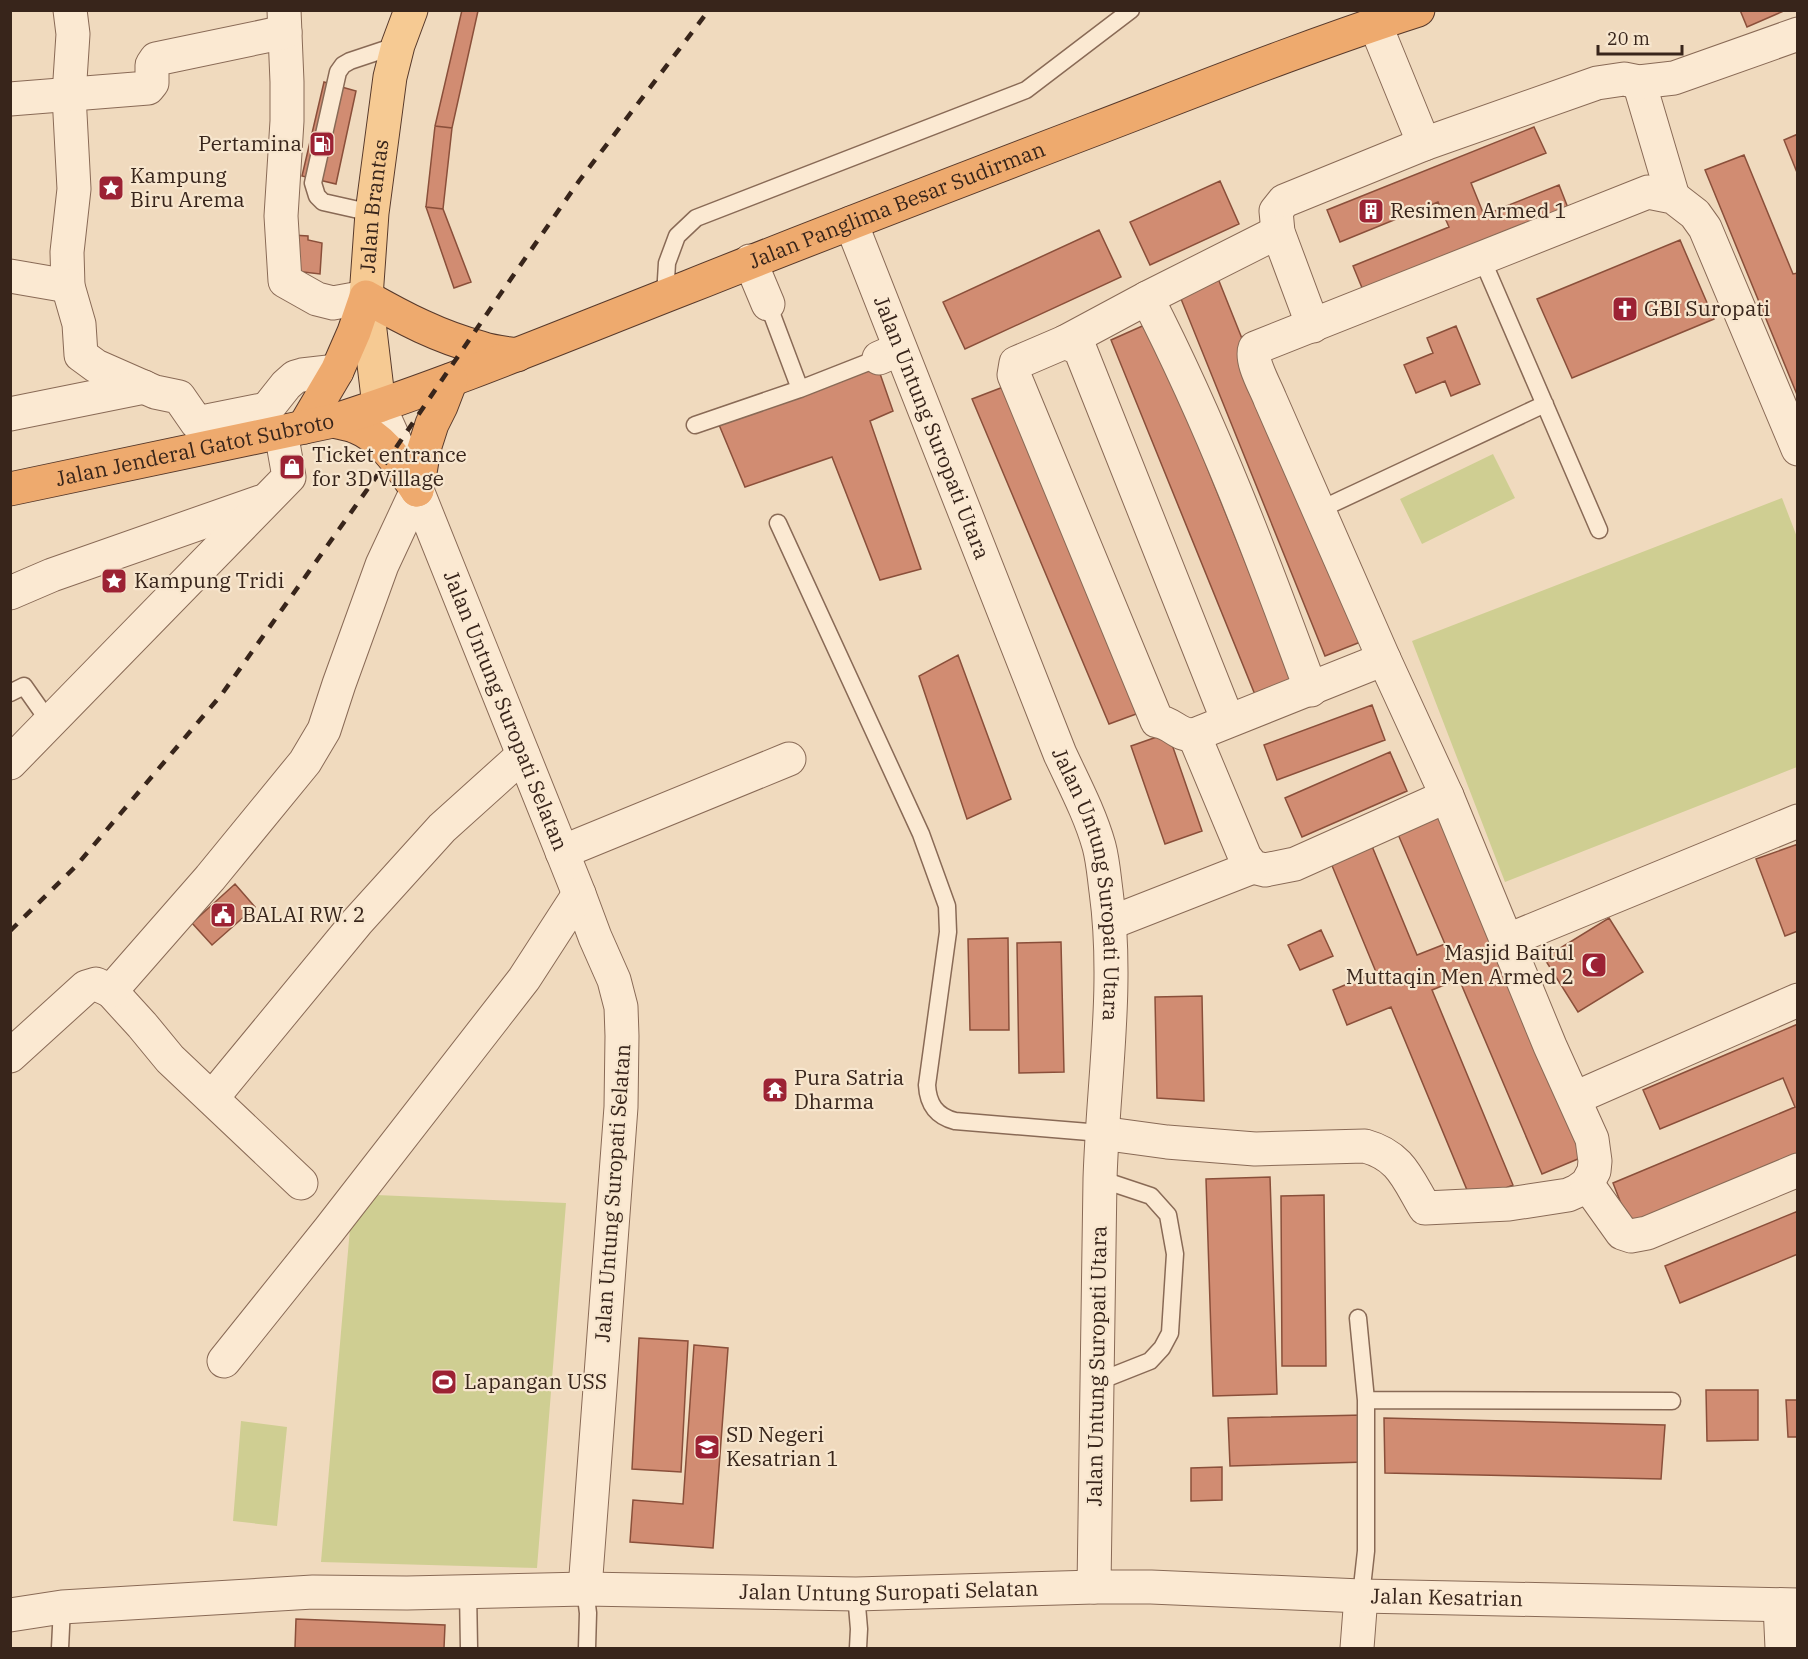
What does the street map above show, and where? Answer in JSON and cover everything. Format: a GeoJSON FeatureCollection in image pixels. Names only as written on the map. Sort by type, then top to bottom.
{"type":"FeatureCollection","features":[{"type":"Feature","properties":{"kind":"highway","name":"Jalan Panglima Besar Sudirman"},"geometry":{"type":"LineString","coordinates":[[379,406],[518,355],[750,261],[1241,73],[1418,10]]}},
{"type":"Feature","properties":{"kind":"highway"},"geometry":{"type":"LineString","coordinates":[[417,490],[396,460],[374,436],[356,427],[306,426],[337,371],[366,297],[432,332],[482,349],[518,355]]}},
{"type":"Feature","properties":{"kind":"highway"},"geometry":{"type":"LineString","coordinates":[[417,490],[424,449],[451,380]]}},
{"type":"Feature","properties":{"kind":"highway","name":"Jalan Jenderal Gatot Subroto"},"geometry":{"type":"LineString","coordinates":[[10,489],[306,426],[379,406]]}},
{"type":"Feature","properties":{"kind":"main road","name":"Jalan Brantas"},"geometry":{"type":"LineString","coordinates":[[379,406],[366,297],[372,213],[390,77],[398,45],[411,10]]}},
{"type":"Feature","properties":{"kind":"street"},"geometry":{"type":"LineString","coordinates":[[70,10],[73,34],[69,95],[74,189],[67,252],[68,286],[79,324],[81,355],[96,366],[155,392],[179,396],[197,423],[267,409],[295,377],[337,371]]}},
{"type":"Feature","properties":{"kind":"street"},"geometry":{"type":"LineString","coordinates":[[10,99],[148,88],[152,83],[152,65],[156,59],[284,21],[287,121],[280,216],[285,281],[317,299],[333,303],[366,297]]}},
{"type":"Feature","properties":{"kind":"street"},"geometry":{"type":"LineString","coordinates":[[1375,24],[1424,144]]}},
{"type":"Feature","properties":{"kind":"street"},"geometry":{"type":"LineString","coordinates":[[1313,326],[1278,232],[1276,211],[1284,201],[1424,144],[1597,83],[1624,79],[1639,82],[1674,78],[1797,34]]}},
{"type":"Feature","properties":{"kind":"street"},"geometry":{"type":"LineString","coordinates":[[1639,82],[1673,197]]}},
{"type":"Feature","properties":{"kind":"street"},"geometry":{"type":"LineString","coordinates":[[1101,1133],[1167,1142],[1255,1149],[1365,1146],[1382,1150],[1397,1162],[1425,1208],[1509,1204],[1568,1195],[1587,1184],[1594,1171],[1592,1139],[1550,1046],[1447,796],[1270,399],[1253,354],[1258,346],[1648,192],[1673,197],[1695,214],[1705,228],[1797,449]]}},
{"type":"Feature","properties":{"kind":"street","name":"Jalan Untung Suropati Utara"},"geometry":{"type":"LineString","coordinates":[[850,223],[889,354],[1060,754],[1087,811],[1099,847],[1110,922],[1111,1002],[1101,1133],[1094,1587]]}},
{"type":"Feature","properties":{"kind":"street"},"geometry":{"type":"LineString","coordinates":[[1278,232],[1065,342],[1016,363],[1014,375],[1157,721],[1172,726],[1185,736],[1194,735],[1384,659]]}},
{"type":"Feature","properties":{"kind":"street"},"geometry":{"type":"LineString","coordinates":[[750,261],[768,304]]}},
{"type":"Feature","properties":{"kind":"street"},"geometry":{"type":"LineString","coordinates":[[10,276],[68,286]]}},
{"type":"Feature","properties":{"kind":"street"},"geometry":{"type":"LineString","coordinates":[[1147,298],[1177,356],[1212,437],[1272,585],[1311,690]]}},
{"type":"Feature","properties":{"kind":"street"},"geometry":{"type":"LineString","coordinates":[[1065,342],[1080,349],[1228,721]]}},
{"type":"Feature","properties":{"kind":"street"},"geometry":{"type":"LineString","coordinates":[[10,414],[144,387]]}},
{"type":"Feature","properties":{"kind":"street","name":"Jalan Untung Suropati Selatan"},"geometry":{"type":"LineString","coordinates":[[379,406],[417,490],[614,980],[621,1007],[621,1107],[585,1589],[856,1594],[1094,1587]]}},
{"type":"Feature","properties":{"kind":"street"},"geometry":{"type":"LineString","coordinates":[[12,760],[289,477],[306,426]]}},
{"type":"Feature","properties":{"kind":"street"},"geometry":{"type":"LineString","coordinates":[[111,991],[210,878],[305,762],[324,730],[382,565],[417,490]]}},
{"type":"Feature","properties":{"kind":"street"},"geometry":{"type":"LineString","coordinates":[[10,593],[267,499]]}},
{"type":"Feature","properties":{"kind":"street"},"geometry":{"type":"LineString","coordinates":[[1194,735],[1245,857],[1253,867]]}},
{"type":"Feature","properties":{"kind":"street"},"geometry":{"type":"LineString","coordinates":[[212,1098],[357,922],[435,837],[523,755]]}},
{"type":"Feature","properties":{"kind":"street"},"geometry":{"type":"LineString","coordinates":[[562,852],[789,759]]}},
{"type":"Feature","properties":{"kind":"street"},"geometry":{"type":"LineString","coordinates":[[1110,922],[1253,867],[1265,870],[1295,864],[1447,796]]}},
{"type":"Feature","properties":{"kind":"street"},"geometry":{"type":"LineString","coordinates":[[1506,941],[1797,821]]}},
{"type":"Feature","properties":{"kind":"street"},"geometry":{"type":"LineString","coordinates":[[224,1360],[524,980],[579,894]]}},
{"type":"Feature","properties":{"kind":"street"},"geometry":{"type":"LineString","coordinates":[[10,1056],[86,987],[96,984],[111,991],[170,1059],[301,1183]]}},
{"type":"Feature","properties":{"kind":"street"},"geometry":{"type":"LineString","coordinates":[[1575,1098],[1797,1000]]}},
{"type":"Feature","properties":{"kind":"street"},"geometry":{"type":"LineString","coordinates":[[1587,1184],[1622,1233],[1631,1236],[1647,1233],[1797,1170]]}},
{"type":"Feature","properties":{"kind":"street","name":"Jalan Kesatrian"},"geometry":{"type":"LineString","coordinates":[[1094,1587],[1151,1587],[1361,1596],[1789,1605]]}},
{"type":"Feature","properties":{"kind":"street"},"geometry":{"type":"LineString","coordinates":[[10,1615],[62,1607],[313,1592],[585,1589]]}},
{"type":"Feature","properties":{"kind":"street"},"geometry":{"type":"LineString","coordinates":[[1357,1648],[1361,1596]]}},
{"type":"Feature","properties":{"kind":"street"},"geometry":{"type":"LineString","coordinates":[[1782,1648],[1789,1605]]}},
{"type":"Feature","properties":{"kind":"lane"},"geometry":{"type":"LineString","coordinates":[[665,296],[667,263],[677,236],[696,218],[1026,90],[1131,10]]}},
{"type":"Feature","properties":{"kind":"lane"},"geometry":{"type":"LineString","coordinates":[[372,213],[323,202],[317,196],[313,183],[338,72],[350,61],[398,45]]}},
{"type":"Feature","properties":{"kind":"lane"},"geometry":{"type":"LineString","coordinates":[[1482,259],[1599,530]]}},
{"type":"Feature","properties":{"kind":"lane"},"geometry":{"type":"LineString","coordinates":[[768,304],[800,389]]}},
{"type":"Feature","properties":{"kind":"lane"},"geometry":{"type":"LineString","coordinates":[[695,425],[800,389],[889,354]]}},
{"type":"Feature","properties":{"kind":"lane"},"geometry":{"type":"LineString","coordinates":[[1319,510],[1545,404]]}},
{"type":"Feature","properties":{"kind":"lane"},"geometry":{"type":"LineString","coordinates":[[778,523],[921,834],[947,906],[948,932],[927,1085],[929,1102],[944,1118],[955,1121],[1101,1133]]}},
{"type":"Feature","properties":{"kind":"lane"},"geometry":{"type":"LineString","coordinates":[[10,693],[24,686],[50,723]]}},
{"type":"Feature","properties":{"kind":"lane"},"geometry":{"type":"LineString","coordinates":[[1097,1382],[1150,1361],[1162,1348],[1170,1333],[1175,1254],[1168,1215],[1151,1196],[1100,1179]]}},
{"type":"Feature","properties":{"kind":"lane"},"geometry":{"type":"LineString","coordinates":[[1358,1318],[1366,1400],[1366,1551],[1361,1596]]}},
{"type":"Feature","properties":{"kind":"lane"},"geometry":{"type":"LineString","coordinates":[[1366,1400],[1672,1401]]}},
{"type":"Feature","properties":{"kind":"lane"},"geometry":{"type":"LineString","coordinates":[[585,1589],[588,1613],[587,1648]]}},
{"type":"Feature","properties":{"kind":"lane"},"geometry":{"type":"LineString","coordinates":[[468,1591],[469,1648]]}},
{"type":"Feature","properties":{"kind":"lane"},"geometry":{"type":"LineString","coordinates":[[856,1594],[858,1648]]}},
{"type":"Feature","properties":{"kind":"lane"},"geometry":{"type":"LineString","coordinates":[[60,1648],[62,1607]]}},
{"type":"Feature","properties":{"kind":"shaded area"},"geometry":{"type":"Polygon","coordinates":[[[1493,454],[1515,498],[1422,544],[1400,499],[1493,454]]]}},
{"type":"Feature","properties":{"kind":"shaded area"},"geometry":{"type":"Polygon","coordinates":[[[1782,498],[1797,537],[1797,767],[1505,882],[1412,641],[1782,498]]]}},
{"type":"Feature","properties":{"kind":"shaded area","name":"Lapangan USS"},"geometry":{"type":"Polygon","coordinates":[[[353,1194],[566,1203],[537,1568],[321,1562],[353,1194]]]}},
{"type":"Feature","properties":{"kind":"shaded area"},"geometry":{"type":"Polygon","coordinates":[[[241,1421],[287,1427],[277,1526],[233,1521],[241,1421]]]}},
{"type":"Feature","properties":{"kind":"building"},"geometry":{"type":"Polygon","coordinates":[[[462,10],[478,11],[452,128],[435,126],[462,10]]]}},
{"type":"Feature","properties":{"kind":"building"},"geometry":{"type":"Polygon","coordinates":[[[1740,10],[1786,10],[1747,27],[1740,10]]]}},
{"type":"Feature","properties":{"kind":"building"},"geometry":{"type":"Polygon","coordinates":[[[324,82],[356,91],[336,184],[302,176],[324,82]]]}},
{"type":"Feature","properties":{"kind":"building"},"geometry":{"type":"Polygon","coordinates":[[[435,126],[452,128],[443,209],[426,207],[435,126]]]}},
{"type":"Feature","properties":{"kind":"building","name":"Resimen Armed 1"},"geometry":{"type":"Polygon","coordinates":[[[1534,127],[1546,153],[1471,183],[1484,215],[1559,185],[1570,213],[1365,295],[1353,266],[1449,227],[1438,202],[1340,242],[1327,210],[1534,127]]]}},
{"type":"Feature","properties":{"kind":"building"},"geometry":{"type":"Polygon","coordinates":[[[1798,134],[1798,175],[1784,140],[1798,134]]]}},
{"type":"Feature","properties":{"kind":"building"},"geometry":{"type":"Polygon","coordinates":[[[1744,155],[1793,274],[1798,273],[1798,397],[1705,170],[1744,155]]]}},
{"type":"Feature","properties":{"kind":"building"},"geometry":{"type":"Polygon","coordinates":[[[1220,181],[1239,224],[1150,265],[1130,222],[1220,181]]]}},
{"type":"Feature","properties":{"kind":"building"},"geometry":{"type":"Polygon","coordinates":[[[426,207],[443,209],[471,282],[454,288],[426,207]]]}},
{"type":"Feature","properties":{"kind":"building"},"geometry":{"type":"Polygon","coordinates":[[[1099,230],[1121,277],[965,349],[943,302],[1099,230]]]}},
{"type":"Feature","properties":{"kind":"building"},"geometry":{"type":"Polygon","coordinates":[[[292,235],[308,236],[308,240],[322,243],[320,274],[295,271],[292,235]]]}},
{"type":"Feature","properties":{"kind":"building","name":"GBI Suropati"},"geometry":{"type":"Polygon","coordinates":[[[1680,240],[1714,319],[1572,378],[1537,299],[1680,240]]]}},
{"type":"Feature","properties":{"kind":"building"},"geometry":{"type":"Polygon","coordinates":[[[1217,276],[1363,641],[1325,656],[1179,294],[1217,276]]]}},
{"type":"Feature","properties":{"kind":"building"},"geometry":{"type":"Polygon","coordinates":[[[1149,323],[1296,688],[1258,702],[1111,340],[1149,323]]]}},
{"type":"Feature","properties":{"kind":"building"},"geometry":{"type":"Polygon","coordinates":[[[1456,326],[1480,384],[1451,396],[1445,381],[1416,393],[1404,365],[1433,353],[1427,338],[1456,326]]]}},
{"type":"Feature","properties":{"kind":"building"},"geometry":{"type":"Polygon","coordinates":[[[877,365],[893,411],[870,421],[921,569],[880,580],[832,457],[745,487],[717,420],[877,365]]]}},
{"type":"Feature","properties":{"kind":"building"},"geometry":{"type":"Polygon","coordinates":[[[1011,384],[1147,710],[1109,724],[972,399],[1011,384]]]}},
{"type":"Feature","properties":{"kind":"building"},"geometry":{"type":"Polygon","coordinates":[[[958,655],[1011,799],[967,819],[919,676],[958,655]]]}},
{"type":"Feature","properties":{"kind":"building"},"geometry":{"type":"Polygon","coordinates":[[[1372,705],[1385,740],[1277,780],[1264,745],[1372,705]]]}},
{"type":"Feature","properties":{"kind":"building"},"geometry":{"type":"Polygon","coordinates":[[[1168,733],[1202,831],[1165,844],[1131,746],[1168,733]]]}},
{"type":"Feature","properties":{"kind":"building"},"geometry":{"type":"Polygon","coordinates":[[[1390,752],[1407,791],[1302,837],[1285,798],[1390,752]]]}},
{"type":"Feature","properties":{"kind":"building"},"geometry":{"type":"Polygon","coordinates":[[[1436,807],[1585,1156],[1542,1174],[1459,979],[1432,990],[1513,1185],[1472,1202],[1391,1007],[1347,1025],[1333,990],[1376,972],[1328,856],[1369,839],[1417,955],[1445,944],[1394,825],[1436,807]]]}},
{"type":"Feature","properties":{"kind":"building"},"geometry":{"type":"Polygon","coordinates":[[[1798,844],[1798,931],[1785,936],[1756,859],[1798,844]]]}},
{"type":"Feature","properties":{"kind":"building","name":"BALAI RW. 2"},"geometry":{"type":"Polygon","coordinates":[[[235,884],[255,907],[212,945],[192,923],[235,884]]]}},
{"type":"Feature","properties":{"kind":"building","name":"Masjid Baitul Muttaqin Men Armed 2"},"geometry":{"type":"Polygon","coordinates":[[[1609,918],[1643,972],[1578,1012],[1544,958],[1609,918]]]}},
{"type":"Feature","properties":{"kind":"building"},"geometry":{"type":"Polygon","coordinates":[[[1321,930],[1333,956],[1300,970],[1288,945],[1321,930]]]}},
{"type":"Feature","properties":{"kind":"building"},"geometry":{"type":"Polygon","coordinates":[[[1008,938],[1009,1030],[970,1030],[968,939],[1008,938]]]}},
{"type":"Feature","properties":{"kind":"building"},"geometry":{"type":"Polygon","coordinates":[[[1061,942],[1064,1072],[1019,1073],[1017,943],[1061,942]]]}},
{"type":"Feature","properties":{"kind":"building"},"geometry":{"type":"Polygon","coordinates":[[[1202,996],[1204,1101],[1157,1098],[1155,997],[1202,996]]]}},
{"type":"Feature","properties":{"kind":"building"},"geometry":{"type":"Polygon","coordinates":[[[1798,1024],[1798,1154],[1629,1224],[1613,1183],[1795,1107],[1783,1078],[1660,1129],[1643,1090],[1798,1024]]]}},
{"type":"Feature","properties":{"kind":"building"},"geometry":{"type":"Polygon","coordinates":[[[1270,1177],[1277,1394],[1213,1396],[1206,1179],[1270,1177]]]}},
{"type":"Feature","properties":{"kind":"building"},"geometry":{"type":"Polygon","coordinates":[[[1324,1195],[1326,1366],[1282,1366],[1281,1196],[1324,1195]]]}},
{"type":"Feature","properties":{"kind":"building"},"geometry":{"type":"Polygon","coordinates":[[[1798,1211],[1798,1254],[1680,1303],[1665,1266],[1798,1211]]]}},
{"type":"Feature","properties":{"kind":"building"},"geometry":{"type":"Polygon","coordinates":[[[639,1338],[688,1341],[681,1472],[632,1469],[639,1338]]]}},
{"type":"Feature","properties":{"kind":"building"},"geometry":{"type":"Polygon","coordinates":[[[694,1345],[728,1348],[713,1548],[630,1542],[633,1500],[683,1504],[694,1345]]]}},
{"type":"Feature","properties":{"kind":"building"},"geometry":{"type":"Polygon","coordinates":[[[1706,1390],[1758,1390],[1758,1440],[1707,1441],[1706,1390]]]}},
{"type":"Feature","properties":{"kind":"building"},"geometry":{"type":"Polygon","coordinates":[[[1786,1400],[1798,1400],[1798,1437],[1788,1437],[1786,1400]]]}},
{"type":"Feature","properties":{"kind":"building"},"geometry":{"type":"Polygon","coordinates":[[[1364,1415],[1366,1462],[1230,1466],[1228,1418],[1364,1415]]]}},
{"type":"Feature","properties":{"kind":"building"},"geometry":{"type":"Polygon","coordinates":[[[1384,1418],[1665,1425],[1661,1479],[1385,1473],[1384,1418]]]}},
{"type":"Feature","properties":{"kind":"building"},"geometry":{"type":"Polygon","coordinates":[[[1222,1467],[1222,1500],[1191,1501],[1191,1468],[1222,1467]]]}},
{"type":"Feature","properties":{"kind":"building"},"geometry":{"type":"Polygon","coordinates":[[[296,1619],[445,1625],[444,1648],[295,1648],[296,1619]]]}},
{"type":"Feature","properties":{"kind":"railway"},"geometry":{"type":"LineString","coordinates":[[10,931],[76,866],[222,694],[374,480],[579,181],[709,10]]}},
{"type":"Feature","properties":{"kind":"place","name":"Pertamina"},"geometry":{"type":"Point","coordinates":[322,144]}},
{"type":"Feature","properties":{"kind":"place","name":"Kampung Biru Arema"},"geometry":{"type":"Point","coordinates":[111,188]}},
{"type":"Feature","properties":{"kind":"place","name":"Resimen Armed 1"},"geometry":{"type":"Point","coordinates":[1371,211]}},
{"type":"Feature","properties":{"kind":"place","name":"GBI Suropati"},"geometry":{"type":"Point","coordinates":[1625,309]}},
{"type":"Feature","properties":{"kind":"place","name":"Ticket entrance for 3D Village"},"geometry":{"type":"Point","coordinates":[292,467]}},
{"type":"Feature","properties":{"kind":"place","name":"Kampung Tridi"},"geometry":{"type":"Point","coordinates":[114,581]}},
{"type":"Feature","properties":{"kind":"place","name":"BALAI RW. 2"},"geometry":{"type":"Point","coordinates":[223,915]}},
{"type":"Feature","properties":{"kind":"place","name":"Masjid Baitul Muttaqin Men Armed 2"},"geometry":{"type":"Point","coordinates":[1594,965]}},
{"type":"Feature","properties":{"kind":"place","name":"Pura Satria Dharma"},"geometry":{"type":"Point","coordinates":[775,1090]}},
{"type":"Feature","properties":{"kind":"place","name":"Lapangan USS"},"geometry":{"type":"Point","coordinates":[444,1382]}},
{"type":"Feature","properties":{"kind":"place","name":"SD Negeri Kesatrian 1"},"geometry":{"type":"Point","coordinates":[707,1447]}}]}
